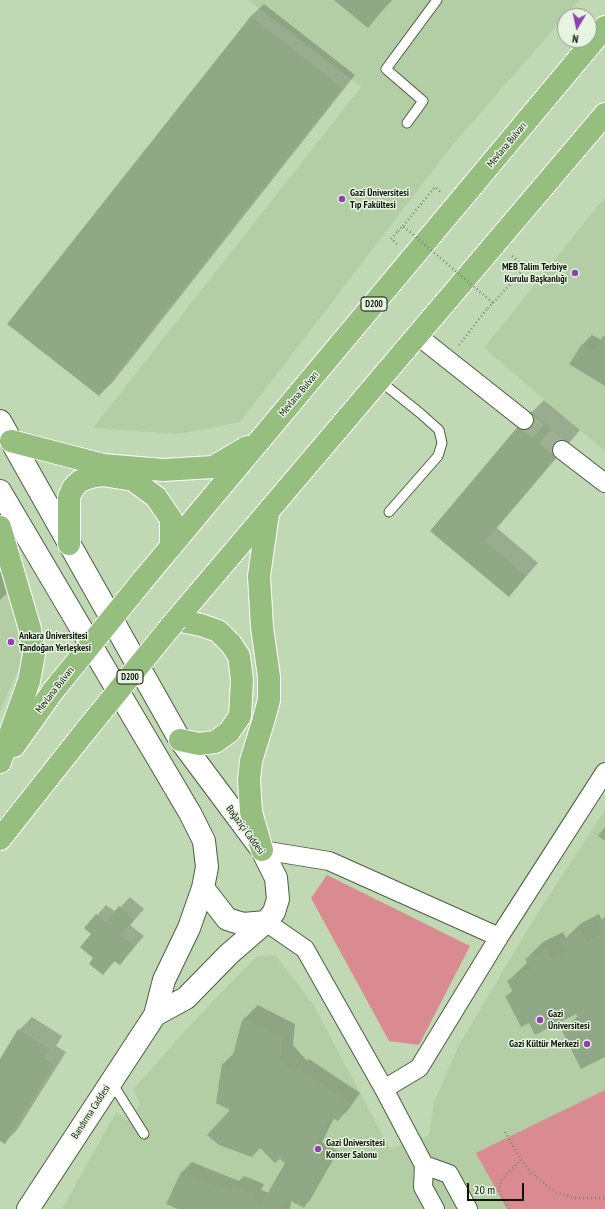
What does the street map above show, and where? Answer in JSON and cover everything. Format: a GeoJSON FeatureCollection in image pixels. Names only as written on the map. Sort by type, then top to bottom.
{"type":"FeatureCollection","features":[{"type":"Feature","properties":{"kind":"highway","name":"Mevlana Bulvarı"},"geometry":{"type":"LineString","coordinates":[[0,763],[53,691],[143,580],[605,27]]}},
{"type":"Feature","properties":{"kind":"highway","name":"D200"},"geometry":{"type":"LineString","coordinates":[[0,839],[176,620],[605,114]]}},
{"type":"Feature","properties":{"kind":"highway"},"geometry":{"type":"LineString","coordinates":[[11,441],[103,464],[163,470],[213,467],[263,437]]}},
{"type":"Feature","properties":{"kind":"highway"},"geometry":{"type":"LineString","coordinates":[[69,544],[69,497],[73,488],[80,481],[103,475],[133,480],[156,497],[171,519],[171,547]]}},
{"type":"Feature","properties":{"kind":"highway"},"geometry":{"type":"LineString","coordinates":[[262,850],[251,812],[249,780],[251,761],[264,722],[268,700],[269,677],[262,627],[260,576],[268,513]]}},
{"type":"Feature","properties":{"kind":"highway"},"geometry":{"type":"LineString","coordinates":[[0,527],[30,629],[34,654],[29,681],[0,763]]}},
{"type":"Feature","properties":{"kind":"highway"},"geometry":{"type":"LineString","coordinates":[[176,620],[201,625],[218,631],[231,644],[239,656],[242,680],[240,716],[229,732],[215,742],[199,744],[180,740]]}},
{"type":"Feature","properties":{"kind":"main road","name":"Boğaziçi Caddesi"},"geometry":{"type":"LineString","coordinates":[[0,421],[180,740],[262,850],[276,878],[278,899],[274,912],[266,922]]}},
{"type":"Feature","properties":{"kind":"main road"},"geometry":{"type":"LineString","coordinates":[[0,491],[56,583],[190,813],[204,841],[207,867],[203,888],[227,919],[242,924],[266,922]]}},
{"type":"Feature","properties":{"kind":"main road","name":"Bandırma Caddesi"},"geometry":{"type":"LineString","coordinates":[[28,1209],[155,1015],[164,980],[189,928],[203,888]]}},
{"type":"Feature","properties":{"kind":"main road","name":"Bandırma Caddesi"},"geometry":{"type":"LineString","coordinates":[[155,1015],[186,998],[228,956],[266,922]]}},
{"type":"Feature","properties":{"kind":"street"},"geometry":{"type":"LineString","coordinates":[[418,336],[524,420]]}},
{"type":"Feature","properties":{"kind":"street"},"geometry":{"type":"LineString","coordinates":[[562,450],[605,483]]}},
{"type":"Feature","properties":{"kind":"street"},"geometry":{"type":"LineString","coordinates":[[384,1089],[419,1068],[499,937],[605,772]]}},
{"type":"Feature","properties":{"kind":"street"},"geometry":{"type":"LineString","coordinates":[[262,850],[329,861],[499,937]]}},
{"type":"Feature","properties":{"kind":"street"},"geometry":{"type":"LineString","coordinates":[[266,922],[305,949],[384,1089],[424,1165],[422,1187],[435,1209]]}},
{"type":"Feature","properties":{"kind":"street"},"geometry":{"type":"LineString","coordinates":[[424,1165],[449,1174],[468,1209]]}},
{"type":"Feature","properties":{"kind":"lane"},"geometry":{"type":"LineString","coordinates":[[407,123],[424,101],[386,69],[437,0]]}},
{"type":"Feature","properties":{"kind":"lane"},"geometry":{"type":"LineString","coordinates":[[380,381],[439,430],[442,443],[438,456],[389,512]]}},
{"type":"Feature","properties":{"kind":"lane"},"geometry":{"type":"LineString","coordinates":[[111,1082],[144,1134]]}},
{"type":"Feature","properties":{"kind":"path"},"geometry":{"type":"LineString","coordinates":[[398,231],[428,196]]}},
{"type":"Feature","properties":{"kind":"path"},"geometry":{"type":"LineString","coordinates":[[403,226],[493,303]]}},
{"type":"Feature","properties":{"kind":"path"},"geometry":{"type":"LineString","coordinates":[[448,359],[487,309],[524,268],[497,242]]}},
{"type":"Feature","properties":{"kind":"path"},"geometry":{"type":"LineString","coordinates":[[505,1132],[521,1160],[538,1179],[557,1193],[576,1198],[605,1198]]}},
{"type":"Feature","properties":{"kind":"path"},"geometry":{"type":"LineString","coordinates":[[509,1209],[499,1192],[500,1186],[502,1179],[521,1160]]}},
{"type":"Feature","properties":{"kind":"shaded area","name":"Gazi Üniversitesi Tıp Fakültesi"},"geometry":{"type":"Polygon","coordinates":[[[248,0],[579,0],[572,8],[557,8],[557,25],[454,143],[240,422],[178,434],[93,428],[361,87],[248,0]]]}},
{"type":"Feature","properties":{"kind":"shaded area","name":"MEB Talim Terbiye Kurulu Başkanlığı"},"geometry":{"type":"Polygon","coordinates":[[[605,197],[605,451],[484,348],[605,197]]]}},
{"type":"Feature","properties":{"kind":"shaded area","name":"Ankara Üniversitesi Tandoğan Yerleşkesi"},"geometry":{"type":"Polygon","coordinates":[[[0,567],[16,614],[24,657],[0,711],[0,567]]]}},
{"type":"Feature","properties":{"kind":"shaded area","name":"Gazi Üniversitesi"},"geometry":{"type":"Polygon","coordinates":[[[605,810],[605,1209],[62,1209],[116,1112],[128,1121],[140,1105],[133,1090],[181,1035],[257,956],[275,955],[313,1004],[390,1149],[429,1135],[434,1102],[458,1047],[535,917],[605,810]]]}},
{"type":"Feature","properties":{"kind":"shaded area"},"geometry":{"type":"Polygon","coordinates":[[[327,875],[470,946],[419,1045],[389,1041],[311,898],[327,875]]]}},
{"type":"Feature","properties":{"kind":"shaded area"},"geometry":{"type":"Polygon","coordinates":[[[605,1090],[605,1209],[507,1209],[476,1153],[605,1090]]]}},
{"type":"Feature","properties":{"kind":"building"},"geometry":{"type":"Polygon","coordinates":[[[334,0],[391,0],[368,28],[334,0]]]}},
{"type":"Feature","properties":{"kind":"building"},"geometry":{"type":"Polygon","coordinates":[[[251,16],[343,88],[99,396],[7,324],[251,16]]]}},
{"type":"Feature","properties":{"kind":"building"},"geometry":{"type":"Polygon","coordinates":[[[603,336],[605,337],[605,386],[569,364],[582,344],[594,351],[603,336]]]}},
{"type":"Feature","properties":{"kind":"building"},"geometry":{"type":"Polygon","coordinates":[[[531,411],[568,443],[485,541],[526,576],[509,597],[430,531],[531,411]]]}},
{"type":"Feature","properties":{"kind":"building"},"geometry":{"type":"Polygon","coordinates":[[[605,827],[605,841],[598,836],[605,827]]]}},
{"type":"Feature","properties":{"kind":"building"},"geometry":{"type":"Polygon","coordinates":[[[119,906],[135,919],[121,935],[135,946],[120,965],[114,961],[103,975],[89,964],[93,958],[80,947],[91,934],[84,928],[96,914],[106,922],[119,906]]]}},
{"type":"Feature","properties":{"kind":"building"},"geometry":{"type":"Polygon","coordinates":[[[605,919],[605,1057],[581,1069],[562,1031],[580,1022],[576,1014],[535,1035],[529,1023],[521,1027],[505,996],[513,992],[507,981],[530,969],[525,959],[546,949],[551,959],[566,951],[561,941],[581,930],[587,941],[602,933],[597,923],[605,919]]]}},
{"type":"Feature","properties":{"kind":"building"},"geometry":{"type":"Polygon","coordinates":[[[244,1017],[283,1036],[280,1058],[295,1073],[298,1068],[351,1103],[338,1121],[331,1117],[315,1148],[332,1158],[304,1208],[287,1199],[282,1209],[178,1209],[166,1204],[181,1172],[231,1191],[233,1185],[254,1193],[252,1200],[262,1203],[285,1163],[280,1159],[275,1163],[260,1148],[252,1157],[219,1145],[207,1135],[230,1110],[216,1103],[222,1063],[230,1067],[244,1017]]]}},
{"type":"Feature","properties":{"kind":"building"},"geometry":{"type":"Polygon","coordinates":[[[18,1029],[50,1049],[44,1059],[54,1065],[5,1144],[0,1141],[0,1059],[18,1029]]]}},
{"type":"Feature","properties":{"kind":"tunnel"},"geometry":{"type":"LineString","coordinates":[[524,420],[562,450]]}},
{"type":"Feature","properties":{"kind":"place","name":"Gazi Üniversitesi Tıp Fakültesi"},"geometry":{"type":"Point","coordinates":[342,199]}},
{"type":"Feature","properties":{"kind":"place","name":"MEB Talim Terbiye Kurulu Başkanlığı"},"geometry":{"type":"Point","coordinates":[575,273]}},
{"type":"Feature","properties":{"kind":"place","name":"Ankara Üniversitesi Tandoğan Yerleşkesi"},"geometry":{"type":"Point","coordinates":[11,642]}},
{"type":"Feature","properties":{"kind":"place","name":"Gazi Üniversitesi"},"geometry":{"type":"Point","coordinates":[540,1020]}},
{"type":"Feature","properties":{"kind":"place","name":"Gazi Kültür Merkezi"},"geometry":{"type":"Point","coordinates":[587,1044]}},
{"type":"Feature","properties":{"kind":"place","name":"Gazi Üniversitesi Konser Salonu"},"geometry":{"type":"Point","coordinates":[318,1149]}}]}
